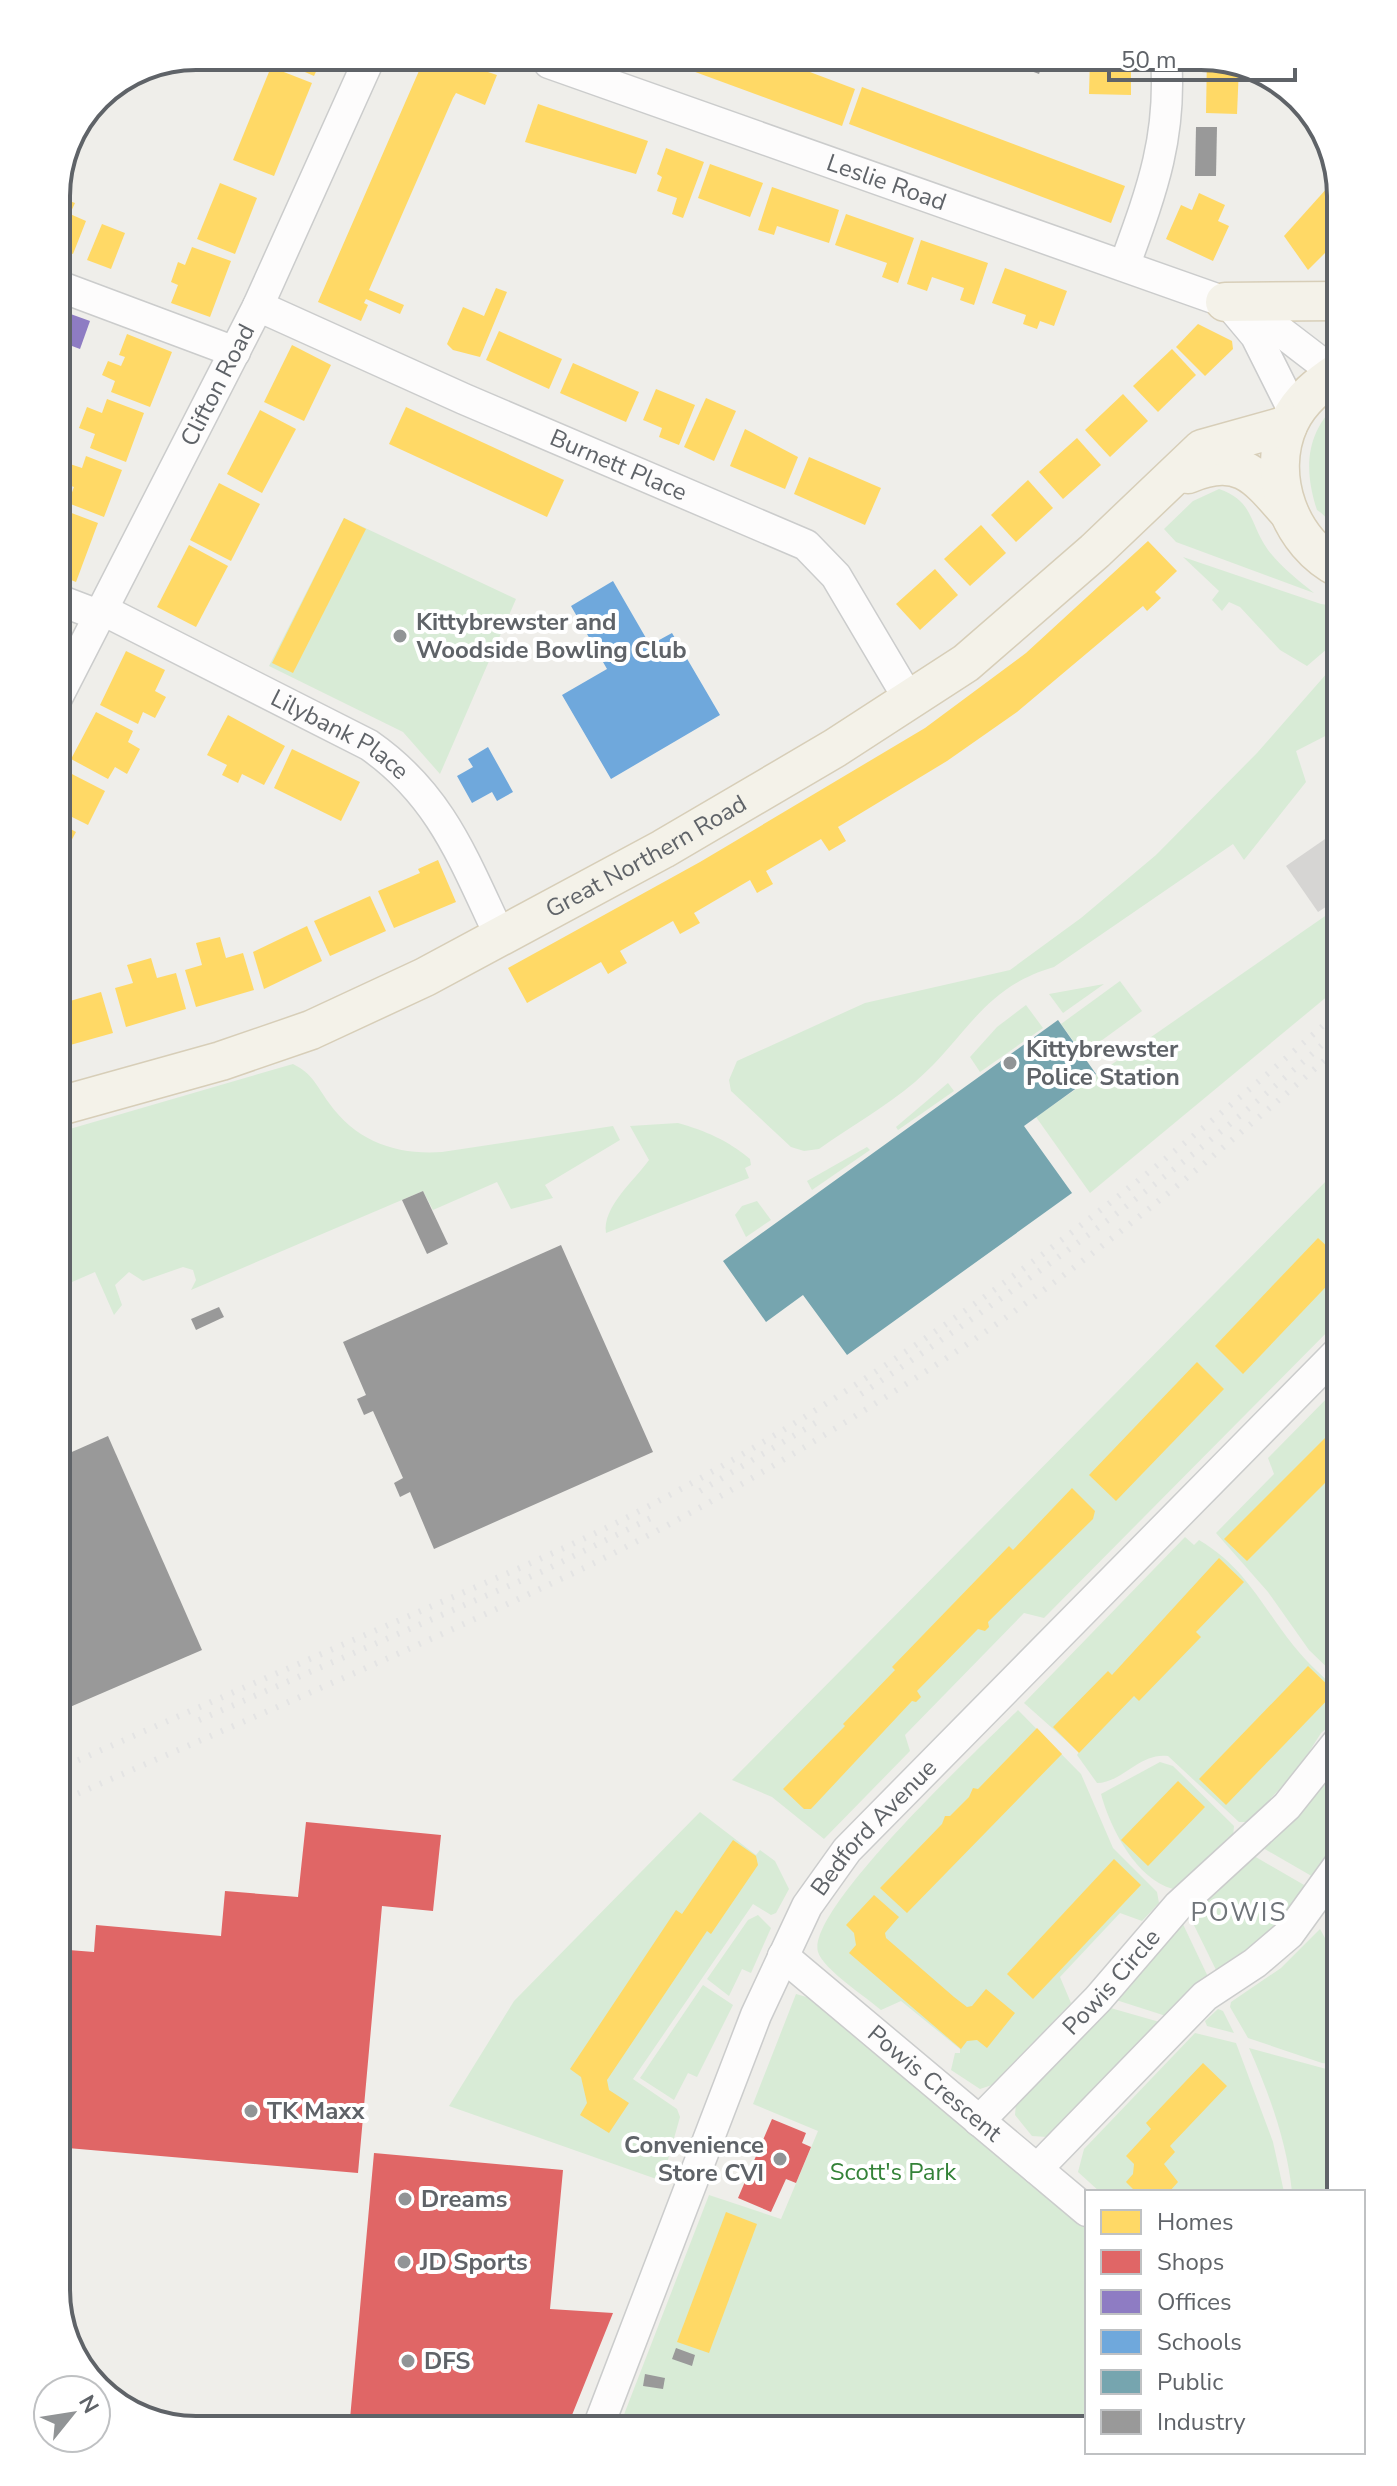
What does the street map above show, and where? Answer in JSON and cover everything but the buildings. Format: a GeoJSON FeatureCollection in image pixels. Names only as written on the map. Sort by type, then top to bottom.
{"type":"FeatureCollection","features":[{"type":"Feature","properties":{"kind":"main road"},"geometry":{"type":"LineString","coordinates":[[1225,302],[1327,301]]}},
{"type":"Feature","properties":{"kind":"main road"},"geometry":{"type":"LineString","coordinates":[[1327,379],[1319,384],[1292,420],[1280,473],[1291,516],[1299,533],[1327,562]]}},
{"type":"Feature","properties":{"kind":"main road","name":"Great Northern Road"},"geometry":{"type":"LineString","coordinates":[[70,1103],[221,1061],[311,1030],[501,938],[676,841],[910,701],[1014,624],[1202,449],[1292,420]]}},
{"type":"Feature","properties":{"kind":"main road","name":"Great Northern Road"},"geometry":{"type":"LineString","coordinates":[[1165,483],[1211,464],[1239,467],[1265,485],[1291,516]]}},
{"type":"Feature","properties":{"kind":"street","name":"Clifton Road"},"geometry":{"type":"LineString","coordinates":[[70,672],[258,306],[364,70]]}},
{"type":"Feature","properties":{"kind":"street","name":"Leslie Road"},"geometry":{"type":"LineString","coordinates":[[569,70],[1125,264],[1225,302],[1272,325],[1327,364]]}},
{"type":"Feature","properties":{"kind":"street"},"geometry":{"type":"LineString","coordinates":[[1125,264],[1155,182],[1169,101],[1167,70]]}},
{"type":"Feature","properties":{"kind":"street"},"geometry":{"type":"LineString","coordinates":[[70,290],[235,352]]}},
{"type":"Feature","properties":{"kind":"street","name":"Leslie Road"},"geometry":{"type":"LineString","coordinates":[[1225,302],[1256,336],[1292,420]]}},
{"type":"Feature","properties":{"kind":"street","name":"Burnett Place"},"geometry":{"type":"LineString","coordinates":[[258,306],[464,399],[806,545],[836,576],[910,701]]}},
{"type":"Feature","properties":{"kind":"street","name":"Lilybank Place"},"geometry":{"type":"LineString","coordinates":[[70,603],[100,612],[369,745],[402,768],[422,790],[450,832],[501,938]]}},
{"type":"Feature","properties":{"kind":"street","name":"Bedford Avenue"},"geometry":{"type":"LineString","coordinates":[[602,2416],[731,2079],[783,1956],[820,1884],[847,1850],[1327,1369]]}},
{"type":"Feature","properties":{"kind":"street","name":"Powis Circle"},"geometry":{"type":"LineString","coordinates":[[979,2121],[1098,1999],[1178,1906],[1287,1806],[1327,1756]]}},
{"type":"Feature","properties":{"kind":"street"},"geometry":{"type":"LineString","coordinates":[[1037,2169],[1205,1996],[1255,1963],[1289,1934],[1327,1881]]}},
{"type":"Feature","properties":{"kind":"street","name":"Powis Crescent"},"geometry":{"type":"LineString","coordinates":[[783,1956],[1085,2209]]}},
{"type":"Feature","properties":{"kind":"green space"},"geometry":{"type":"Polygon","coordinates":[[[1327,415],[1327,519],[1317,510],[1309,464],[1314,437],[1327,415]]]}},
{"type":"Feature","properties":{"kind":"green space"},"geometry":{"type":"Polygon","coordinates":[[[1219,489],[1245,506],[1268,550],[1314,593],[1176,542],[1164,529],[1193,501],[1219,489]]]}},
{"type":"Feature","properties":{"kind":"green space"},"geometry":{"type":"Polygon","coordinates":[[[344,518],[516,599],[440,774],[403,732],[269,666],[344,518]]]}},
{"type":"Feature","properties":{"kind":"green space"},"geometry":{"type":"Polygon","coordinates":[[[1183,557],[1327,605],[1327,649],[1307,666],[1280,650],[1240,607],[1229,602],[1222,611],[1212,600],[1219,591],[1183,557]]]}},
{"type":"Feature","properties":{"kind":"green space"},"geometry":{"type":"Polygon","coordinates":[[[1327,673],[1327,735],[1296,751],[1306,782],[1244,860],[1233,844],[1054,967],[1029,976],[1009,988],[977,1016],[915,1082],[819,1149],[804,1151],[791,1147],[731,1091],[729,1080],[737,1061],[865,1003],[1010,970],[1081,918],[1156,855],[1257,753],[1327,673]]]}},
{"type":"Feature","properties":{"kind":"green space"},"geometry":{"type":"Polygon","coordinates":[[[1327,915],[1327,997],[1090,1193],[1036,1117],[1327,915]]]}},
{"type":"Feature","properties":{"kind":"green space"},"geometry":{"type":"Polygon","coordinates":[[[1120,981],[1142,1011],[1083,1054],[1061,1024],[1120,981]]]}},
{"type":"Feature","properties":{"kind":"green space"},"geometry":{"type":"Polygon","coordinates":[[[1104,984],[1063,1013],[1049,994],[1104,984]]]}},
{"type":"Feature","properties":{"kind":"green space"},"geometry":{"type":"Polygon","coordinates":[[[1026,1005],[1043,1028],[980,1072],[970,1057],[997,1027],[1026,1005]]]}},
{"type":"Feature","properties":{"kind":"green space"},"geometry":{"type":"Polygon","coordinates":[[[293,1064],[310,1076],[352,1128],[393,1148],[442,1152],[613,1126],[620,1140],[545,1185],[553,1198],[511,1209],[497,1182],[433,1210],[423,1191],[191,1290],[196,1280],[193,1270],[183,1267],[143,1281],[129,1272],[115,1285],[122,1305],[114,1315],[95,1272],[70,1283],[70,1129],[293,1064]]]}},
{"type":"Feature","properties":{"kind":"green space"},"geometry":{"type":"Polygon","coordinates":[[[948,1083],[954,1091],[898,1130],[896,1127],[948,1083]]]}},
{"type":"Feature","properties":{"kind":"green space"},"geometry":{"type":"Polygon","coordinates":[[[678,1123],[716,1137],[741,1152],[750,1159],[751,1165],[745,1168],[749,1178],[606,1233],[606,1223],[614,1204],[649,1160],[630,1126],[678,1123]]]}},
{"type":"Feature","properties":{"kind":"green space"},"geometry":{"type":"Polygon","coordinates":[[[867,1147],[870,1150],[812,1190],[807,1181],[867,1147]]]}},
{"type":"Feature","properties":{"kind":"green space"},"geometry":{"type":"Polygon","coordinates":[[[1327,1180],[1327,1332],[1044,1618],[1024,1613],[905,1735],[910,1751],[824,1839],[772,1797],[732,1780],[1327,1180]]]}},
{"type":"Feature","properties":{"kind":"green space"},"geometry":{"type":"Polygon","coordinates":[[[757,1201],[771,1220],[746,1237],[735,1215],[742,1206],[757,1201]]]}},
{"type":"Feature","properties":{"kind":"green space"},"geometry":{"type":"Polygon","coordinates":[[[1327,1398],[1327,1667],[1309,1650],[1268,1592],[1216,1533],[1274,1474],[1268,1458],[1327,1398]]]}},
{"type":"Feature","properties":{"kind":"green space"},"geometry":{"type":"Polygon","coordinates":[[[1185,1537],[1194,1545],[1199,1540],[1241,1575],[1298,1652],[1327,1680],[1327,1728],[1299,1768],[1249,1822],[1239,1822],[1168,1756],[1149,1759],[1115,1778],[1097,1783],[1077,1755],[1079,1752],[1024,1703],[1185,1537]]]}},
{"type":"Feature","properties":{"kind":"green space"},"geometry":{"type":"Polygon","coordinates":[[[1018,1710],[1081,1774],[1113,1848],[1157,1892],[1159,1903],[1142,1921],[1120,1913],[1060,1977],[1071,2003],[992,2085],[980,2089],[951,2070],[955,2053],[960,2053],[960,2049],[901,2001],[881,2010],[836,1974],[818,1952],[822,1931],[839,1901],[867,1866],[900,1828],[1018,1710]]]}},
{"type":"Feature","properties":{"kind":"green space"},"geometry":{"type":"Polygon","coordinates":[[[1160,1762],[1173,1766],[1234,1826],[1233,1837],[1173,1889],[1147,1875],[1136,1864],[1111,1822],[1101,1794],[1160,1762]]]}},
{"type":"Feature","properties":{"kind":"green space"},"geometry":{"type":"Polygon","coordinates":[[[1327,1779],[1327,1862],[1315,1878],[1263,1848],[1327,1779]]]}},
{"type":"Feature","properties":{"kind":"green space"},"geometry":{"type":"Polygon","coordinates":[[[700,1812],[756,1855],[760,1850],[775,1861],[789,1889],[776,1913],[771,1915],[753,1904],[633,2079],[677,2109],[680,2117],[662,2181],[449,2106],[514,2001],[700,1812]]]}},
{"type":"Feature","properties":{"kind":"green space"},"geometry":{"type":"Polygon","coordinates":[[[1254,1856],[1311,1889],[1308,1897],[1219,1976],[1187,1911],[1254,1856]]]}},
{"type":"Feature","properties":{"kind":"green space"},"geometry":{"type":"Polygon","coordinates":[[[758,1915],[771,1928],[751,1973],[742,1969],[729,1996],[707,1979],[748,1920],[758,1915]]]}},
{"type":"Feature","properties":{"kind":"green space"},"geometry":{"type":"Polygon","coordinates":[[[1180,1918],[1210,1981],[1169,2017],[1113,1999],[1180,1918]]]}},
{"type":"Feature","properties":{"kind":"green space"},"geometry":{"type":"Polygon","coordinates":[[[1320,1929],[1327,1942],[1327,2064],[1248,2038],[1230,2007],[1231,2002],[1281,1968],[1320,1929]]]}},
{"type":"Feature","properties":{"kind":"green space"},"geometry":{"type":"Polygon","coordinates":[[[703,1985],[733,2005],[697,2077],[688,2073],[674,2100],[640,2078],[703,1985]]]}},
{"type":"Feature","properties":{"kind":"green space","name":"Scott's Park"},"geometry":{"type":"Polygon","coordinates":[[[796,1994],[817,2000],[1085,2224],[1085,2416],[623,2416],[709,2195],[781,2219],[818,2131],[753,2104],[796,1994]]]}},
{"type":"Feature","properties":{"kind":"green space"},"geometry":{"type":"Polygon","coordinates":[[[1107,2007],[1163,2023],[1047,2137],[1032,2136],[1015,2115],[1016,2103],[1107,2007]]]}},
{"type":"Feature","properties":{"kind":"green space"},"geometry":{"type":"Polygon","coordinates":[[[1218,2009],[1223,2011],[1234,2033],[1207,2026],[1205,2021],[1218,2009]]]}},
{"type":"Feature","properties":{"kind":"green space"},"geometry":{"type":"Polygon","coordinates":[[[1195,2033],[1236,2043],[1273,2142],[1284,2190],[1098,2190],[1078,2172],[1084,2149],[1195,2033]]]}},
{"type":"Feature","properties":{"kind":"green space"},"geometry":{"type":"Polygon","coordinates":[[[1249,2048],[1327,2069],[1327,2190],[1292,2190],[1286,2155],[1249,2048]]]}},
{"type":"Feature","properties":{"kind":"railway"},"geometry":{"type":"LineString","coordinates":[[70,1764],[560,1550],[649,1506],[742,1454],[833,1399],[1010,1279],[1179,1148],[1327,1022]]}},
{"type":"Feature","properties":{"kind":"railway"},"geometry":{"type":"LineString","coordinates":[[861,1394],[986,1309],[1108,1220],[1227,1127],[1327,1040]]}},
{"type":"Feature","properties":{"kind":"railway"},"geometry":{"type":"LineString","coordinates":[[70,1797],[546,1586],[649,1535],[799,1450],[945,1359],[1048,1287],[1197,1169],[1327,1058]]}},
{"type":"Feature","properties":{"kind":"railway"},"geometry":{"type":"LineString","coordinates":[[700,1491],[817,1422]]}},
{"type":"Feature","properties":{"kind":"railway"},"geometry":{"type":"LineString","coordinates":[[199,1720],[541,1572],[651,1518]]}},
{"type":"Feature","properties":{"kind":"place","name":"Kittybrewster and Woodside Bowling Club"},"geometry":{"type":"Point","coordinates":[400,636]}},
{"type":"Feature","properties":{"kind":"place","name":"Kittybrewster Police Station"},"geometry":{"type":"Point","coordinates":[1010,1063]}},
{"type":"Feature","properties":{"kind":"place","name":"TK Maxx"},"geometry":{"type":"Point","coordinates":[251,2111]}},
{"type":"Feature","properties":{"kind":"place","name":"Convenience Store CVI"},"geometry":{"type":"Point","coordinates":[780,2159]}},
{"type":"Feature","properties":{"kind":"place","name":"Dreams"},"geometry":{"type":"Point","coordinates":[405,2199]}},
{"type":"Feature","properties":{"kind":"place","name":"JD Sports"},"geometry":{"type":"Point","coordinates":[404,2262]}},
{"type":"Feature","properties":{"kind":"place","name":"DFS"},"geometry":{"type":"Point","coordinates":[408,2361]}},
{"type":"Feature","properties":{"kind":"district","name":"POWIS"},"geometry":{"type":"Point","coordinates":[1239,1912]}}]}
